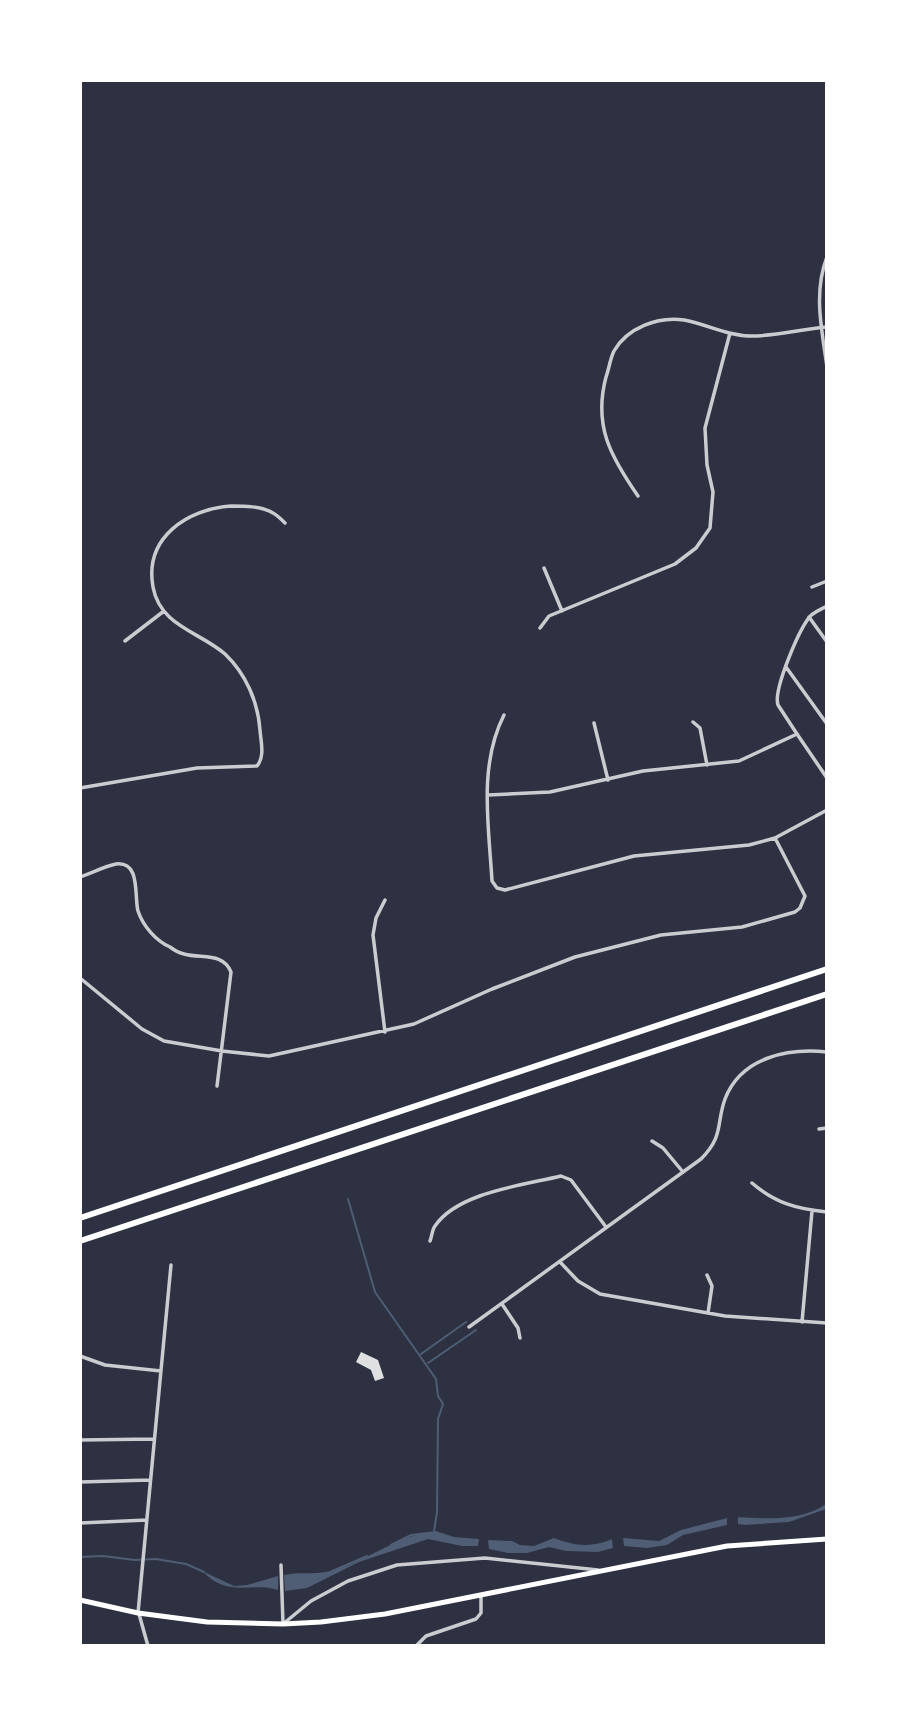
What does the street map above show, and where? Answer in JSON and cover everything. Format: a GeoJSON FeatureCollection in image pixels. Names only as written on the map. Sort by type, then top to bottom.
{"type":"FeatureCollection","features":[{"type":"Feature","properties":{"kind":"highway"},"geometry":{"type":"LineString","coordinates":[[80,1218],[827,969]]}},
{"type":"Feature","properties":{"kind":"highway"},"geometry":{"type":"LineString","coordinates":[[80,1241],[827,995]]}},
{"type":"Feature","properties":{"kind":"main road"},"geometry":{"type":"LineString","coordinates":[[80,1600],[138,1613],[207,1622],[283,1624],[385,1614],[727,1546],[827,1539]]}},
{"type":"Feature","properties":{"kind":"street"},"geometry":{"type":"LineString","coordinates":[[827,257],[819,289],[819,310],[824,327],[827,367]]}},
{"type":"Feature","properties":{"kind":"street"},"geometry":{"type":"LineString","coordinates":[[638,496],[619,469],[607,442],[601,419],[602,394],[616,348],[639,327],[664,320],[685,320],[730,333],[752,336],[824,327]]}},
{"type":"Feature","properties":{"kind":"street"},"geometry":{"type":"LineString","coordinates":[[540,628],[549,616],[675,564],[696,548],[710,528],[713,492],[707,465],[705,428],[730,333]]}},
{"type":"Feature","properties":{"kind":"street"},"geometry":{"type":"LineString","coordinates":[[80,788],[197,768],[257,766],[262,757],[259,718],[249,687],[225,655],[178,626],[164,611],[153,587],[153,562],[156,551],[175,525],[193,514],[216,507],[257,508],[273,513],[285,523]]}},
{"type":"Feature","properties":{"kind":"street"},"geometry":{"type":"LineString","coordinates":[[544,568],[562,611]]}},
{"type":"Feature","properties":{"kind":"street"},"geometry":{"type":"LineString","coordinates":[[812,587],[827,580]]}},
{"type":"Feature","properties":{"kind":"street"},"geometry":{"type":"LineString","coordinates":[[827,606],[809,617],[778,684],[776,700],[827,778]]}},
{"type":"Feature","properties":{"kind":"street"},"geometry":{"type":"LineString","coordinates":[[125,641],[164,611]]}},
{"type":"Feature","properties":{"kind":"street"},"geometry":{"type":"LineString","coordinates":[[809,617],[827,642]]}},
{"type":"Feature","properties":{"kind":"street"},"geometry":{"type":"LineString","coordinates":[[786,667],[827,724]]}},
{"type":"Feature","properties":{"kind":"street"},"geometry":{"type":"LineString","coordinates":[[504,715],[489,760],[492,881],[498,888],[505,890],[634,856],[749,845],[775,838],[827,810]]}},
{"type":"Feature","properties":{"kind":"street"},"geometry":{"type":"LineString","coordinates":[[693,722],[700,729],[708,765]]}},
{"type":"Feature","properties":{"kind":"street"},"geometry":{"type":"LineString","coordinates":[[594,723],[608,780]]}},
{"type":"Feature","properties":{"kind":"street"},"geometry":{"type":"LineString","coordinates":[[488,795],[550,792],[643,771],[746,759],[797,734]]}},
{"type":"Feature","properties":{"kind":"street"},"geometry":{"type":"LineString","coordinates":[[81,979],[156,1038],[173,1044],[269,1056],[414,1024],[492,989],[575,957],[662,935],[742,927],[795,912],[800,908],[805,895],[775,838]]}},
{"type":"Feature","properties":{"kind":"street"},"geometry":{"type":"LineString","coordinates":[[80,877],[117,864],[128,866],[133,872],[138,912],[154,936],[183,954],[221,959],[228,963],[231,972],[217,1086]]}},
{"type":"Feature","properties":{"kind":"street"},"geometry":{"type":"LineString","coordinates":[[385,900],[376,918],[373,935],[385,1032]]}},
{"type":"Feature","properties":{"kind":"street"},"geometry":{"type":"LineString","coordinates":[[469,1327],[706,1154],[720,1131],[725,1099],[742,1073],[783,1052],[827,1052]]}},
{"type":"Feature","properties":{"kind":"street"},"geometry":{"type":"LineString","coordinates":[[819,1129],[827,1128]]}},
{"type":"Feature","properties":{"kind":"street"},"geometry":{"type":"LineString","coordinates":[[652,1141],[663,1148],[683,1172]]}},
{"type":"Feature","properties":{"kind":"street"},"geometry":{"type":"LineString","coordinates":[[430,1241],[434,1227],[453,1210],[475,1197],[561,1176],[571,1180],[606,1227]]}},
{"type":"Feature","properties":{"kind":"street"},"geometry":{"type":"LineString","coordinates":[[752,1183],[768,1197],[781,1203],[827,1212]]}},
{"type":"Feature","properties":{"kind":"street"},"geometry":{"type":"LineString","coordinates":[[802,1322],[812,1211]]}},
{"type":"Feature","properties":{"kind":"street"},"geometry":{"type":"LineString","coordinates":[[560,1262],[578,1281],[600,1294],[708,1314],[827,1323]]}},
{"type":"Feature","properties":{"kind":"street"},"geometry":{"type":"LineString","coordinates":[[148,1646],[138,1613],[171,1265]]}},
{"type":"Feature","properties":{"kind":"street"},"geometry":{"type":"LineString","coordinates":[[707,1275],[712,1286],[708,1314]]}},
{"type":"Feature","properties":{"kind":"street"},"geometry":{"type":"LineString","coordinates":[[502,1304],[518,1328],[520,1338]]}},
{"type":"Feature","properties":{"kind":"street"},"geometry":{"type":"LineString","coordinates":[[80,1356],[105,1365],[161,1371]]}},
{"type":"Feature","properties":{"kind":"street"},"geometry":{"type":"LineString","coordinates":[[80,1440],[154,1438]]}},
{"type":"Feature","properties":{"kind":"street"},"geometry":{"type":"LineString","coordinates":[[80,1482],[150,1480]]}},
{"type":"Feature","properties":{"kind":"street"},"geometry":{"type":"LineString","coordinates":[[80,1523],[147,1520]]}},
{"type":"Feature","properties":{"kind":"street"},"geometry":{"type":"LineString","coordinates":[[283,1624],[312,1601],[348,1580],[397,1565],[485,1558],[603,1570]]}},
{"type":"Feature","properties":{"kind":"street"},"geometry":{"type":"LineString","coordinates":[[281,1565],[283,1624]]}},
{"type":"Feature","properties":{"kind":"street"},"geometry":{"type":"LineString","coordinates":[[415,1646],[426,1636],[476,1619],[481,1613],[481,1595]]}},
{"type":"Feature","properties":{"kind":"water"},"geometry":{"type":"Polygon","coordinates":[[[826,1504],[826,1509],[789,1522],[738,1524],[738,1517],[795,1516],[817,1510],[826,1504]]]}},
{"type":"Feature","properties":{"kind":"water"},"geometry":{"type":"Polygon","coordinates":[[[727,1518],[727,1525],[683,1535],[667,1545],[647,1548],[624,1546],[623,1538],[659,1541],[681,1530],[727,1518]]]}},
{"type":"Feature","properties":{"kind":"water"},"geometry":{"type":"Polygon","coordinates":[[[436,1531],[454,1537],[479,1539],[478,1546],[462,1546],[428,1539],[359,1562],[307,1588],[285,1591],[284,1575],[338,1569],[398,1541],[436,1531]]]}},
{"type":"Feature","properties":{"kind":"water"},"geometry":{"type":"Polygon","coordinates":[[[554,1538],[583,1545],[612,1539],[613,1548],[598,1552],[566,1551],[549,1547],[527,1553],[508,1553],[489,1549],[488,1540],[512,1541],[520,1545],[534,1546],[554,1538]]]}},
{"type":"Feature","properties":{"kind":"water"},"geometry":{"type":"Polygon","coordinates":[[[202,1571],[234,1586],[278,1576],[278,1590],[221,1585],[202,1571]]]}},
{"type":"Feature","properties":{"kind":"building"},"geometry":{"type":"Polygon","coordinates":[[[361,1352],[378,1360],[384,1378],[375,1381],[371,1370],[356,1362],[361,1352]]]}},
{"type":"Feature","properties":{"kind":"waterway"},"geometry":{"type":"LineString","coordinates":[[348,1199],[375,1292],[436,1379],[438,1396],[443,1404],[438,1419],[437,1512],[434,1531]]}},
{"type":"Feature","properties":{"kind":"waterway"},"geometry":{"type":"LineString","coordinates":[[421,1354],[466,1322]]}},
{"type":"Feature","properties":{"kind":"waterway"},"geometry":{"type":"LineString","coordinates":[[428,1363],[476,1330]]}},
{"type":"Feature","properties":{"kind":"waterway"},"geometry":{"type":"LineString","coordinates":[[391,1545],[411,1535],[428,1533]]}},
{"type":"Feature","properties":{"kind":"waterway"},"geometry":{"type":"LineString","coordinates":[[330,1572],[367,1556]]}},
{"type":"Feature","properties":{"kind":"waterway"},"geometry":{"type":"LineString","coordinates":[[80,1557],[156,1559],[186,1564],[204,1572]]}}]}
